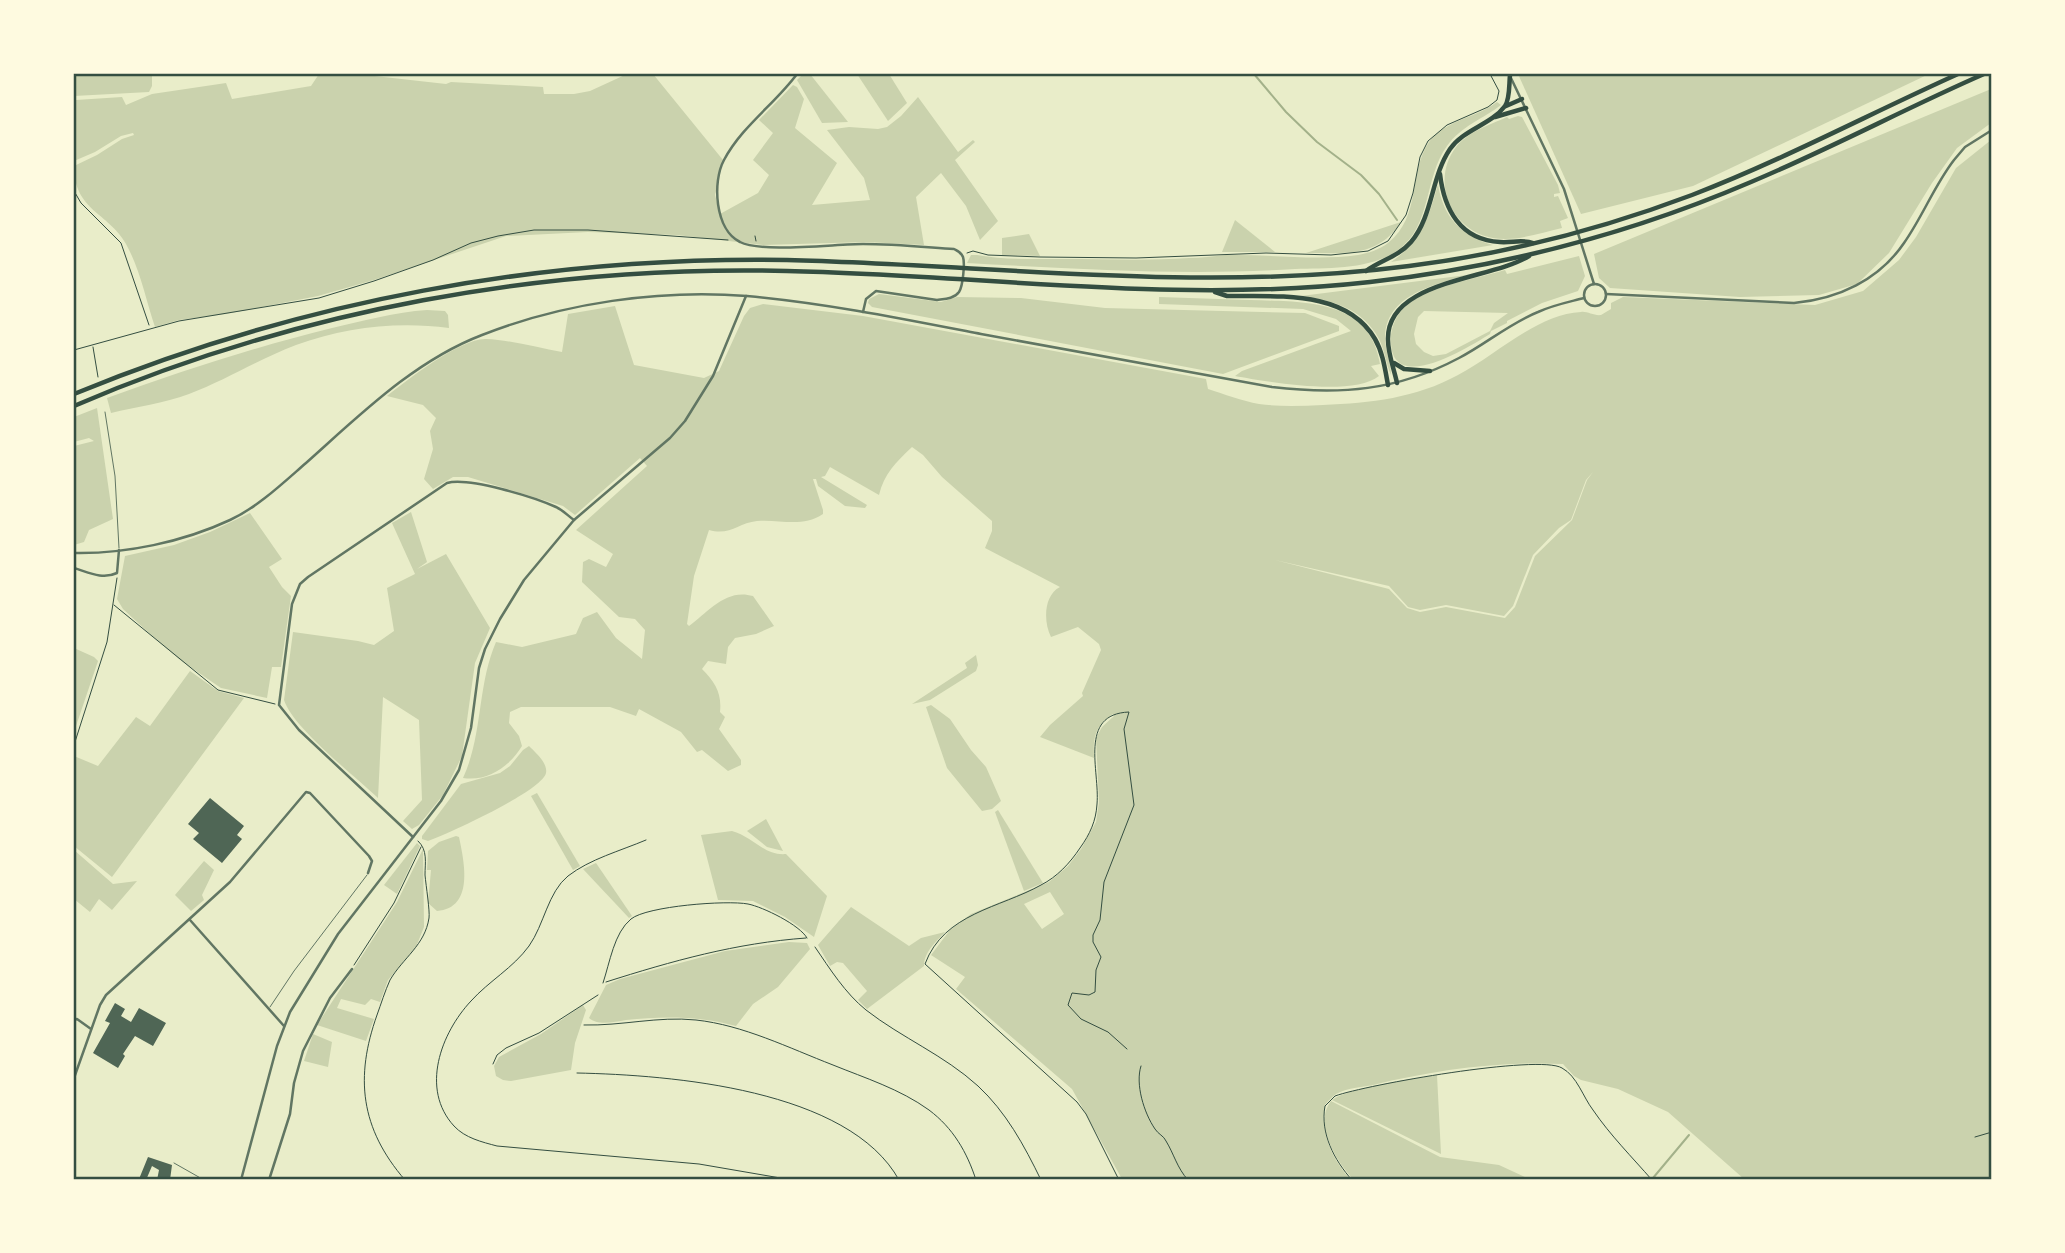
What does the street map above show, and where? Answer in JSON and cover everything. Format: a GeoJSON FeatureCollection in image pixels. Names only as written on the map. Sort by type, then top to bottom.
{"type":"FeatureCollection","features":[{"type":"Feature","properties":{"kind":"highway"},"geometry":{"type":"LineString","coordinates":[[1505,106],[1509,74]]}},
{"type":"Feature","properties":{"kind":"highway"},"geometry":{"type":"LineString","coordinates":[[74,394],[163,360],[281,323],[396,296],[505,277],[606,266],[712,260],[829,262],[1190,279],[1259,279],[1365,272],[1445,261],[1534,243],[1624,218],[1693,194],[1778,159],[1958,74]]}},
{"type":"Feature","properties":{"kind":"highway"},"geometry":{"type":"LineString","coordinates":[[74,406],[188,363],[296,330],[404,305],[508,287],[644,274],[717,271],[826,272],[1210,290],[1311,287],[1459,269],[1532,254],[1643,223],[1737,188],[1984,74]]}},
{"type":"Feature","properties":{"kind":"highway"},"geometry":{"type":"LineString","coordinates":[[1494,117],[1505,106],[1521,99]]}},
{"type":"Feature","properties":{"kind":"highway"},"geometry":{"type":"LineString","coordinates":[[1365,272],[1401,253],[1414,239],[1423,223],[1443,161],[1454,144],[1466,133],[1494,117],[1526,108]]}},
{"type":"Feature","properties":{"kind":"highway"},"geometry":{"type":"LineString","coordinates":[[1440,173],[1446,204],[1454,219],[1467,231],[1488,241],[1524,240],[1534,243]]}},
{"type":"Feature","properties":{"kind":"highway"},"geometry":{"type":"LineString","coordinates":[[1397,383],[1388,340],[1396,313],[1404,304],[1429,290],[1516,265],[1532,254]]}},
{"type":"Feature","properties":{"kind":"highway"},"geometry":{"type":"LineString","coordinates":[[1210,290],[1227,296],[1316,301],[1351,313],[1361,320],[1376,340],[1388,385]]}},
{"type":"Feature","properties":{"kind":"highway"},"geometry":{"type":"LineString","coordinates":[[1392,361],[1404,369],[1430,371]]}},
{"type":"Feature","properties":{"kind":"street"},"geometry":{"type":"LineString","coordinates":[[797,74],[742,134],[720,168],[715,195],[720,214],[733,238],[743,244],[865,244],[954,249],[961,254],[963,260],[959,292],[952,298],[937,300],[876,291],[866,299],[863,312]]}},
{"type":"Feature","properties":{"kind":"street"},"geometry":{"type":"LineString","coordinates":[[1509,74],[1564,189],[1594,284]]}},
{"type":"Feature","properties":{"kind":"street"},"geometry":{"type":"LineString","coordinates":[[1606,294],[1794,303],[1815,301],[1850,289],[1873,275],[1895,255],[1954,160],[1965,148],[1992,130]]}},
{"type":"Feature","properties":{"kind":"street"},"geometry":{"type":"LineString","coordinates":[[1594,284],[1600,286],[1606,294]]}},
{"type":"Feature","properties":{"kind":"street"},"geometry":{"type":"LineString","coordinates":[[1594,284],[1586,289],[1584,298],[1587,303],[1596,306],[1604,302],[1606,294]]}},
{"type":"Feature","properties":{"kind":"street"},"geometry":{"type":"LineString","coordinates":[[74,553],[119,550],[178,538],[231,520],[264,499],[411,373],[480,335],[525,320],[604,303],[681,295],[746,296],[863,312],[1272,387],[1330,392],[1388,385],[1430,371],[1468,353],[1537,312],[1584,298]]}},
{"type":"Feature","properties":{"kind":"street"},"geometry":{"type":"LineString","coordinates":[[240,1180],[284,1026],[297,999],[338,934],[452,787],[460,771],[471,727],[479,668],[492,633],[524,580],[575,520],[670,438],[685,421],[713,376],[746,296]]}},
{"type":"Feature","properties":{"kind":"street"},"geometry":{"type":"LineString","coordinates":[[413,837],[318,749],[285,715],[279,705],[292,604],[300,584],[447,483],[466,481],[486,485],[550,505],[575,520]]}},
{"type":"Feature","properties":{"kind":"street"},"geometry":{"type":"LineString","coordinates":[[74,568],[104,577],[117,573],[119,550]]}},
{"type":"Feature","properties":{"kind":"street"},"geometry":{"type":"LineString","coordinates":[[74,1078],[106,995],[230,882],[306,792],[310,793],[369,856],[372,861],[368,873]]}},
{"type":"Feature","properties":{"kind":"street"},"geometry":{"type":"LineString","coordinates":[[190,920],[284,1026]]}},
{"type":"Feature","properties":{"kind":"street"},"geometry":{"type":"LineString","coordinates":[[269,1180],[290,1114],[303,1051],[330,998],[352,968]]}},
{"type":"Feature","properties":{"kind":"street"},"geometry":{"type":"LineString","coordinates":[[74,1020],[77,1019],[91,1029]]}},
{"type":"Feature","properties":{"kind":"lane"},"geometry":{"type":"LineString","coordinates":[[104,412],[115,476],[119,550]]}},
{"type":"Feature","properties":{"kind":"lane"},"geometry":{"type":"LineString","coordinates":[[268,1010],[368,873]]}},
{"type":"Feature","properties":{"kind":"lane"},"geometry":{"type":"LineString","coordinates":[[174,1163],[204,1180]]}},
{"type":"Feature","properties":{"kind":"path"},"geometry":{"type":"LineString","coordinates":[[74,84],[75,74]]}},
{"type":"Feature","properties":{"kind":"path"},"geometry":{"type":"LineString","coordinates":[[961,254],[973,251],[988,255],[1136,258],[1266,253],[1346,254],[1368,251],[1388,241],[1406,215],[1420,157],[1428,141],[1447,125],[1488,107],[1497,100],[1499,91],[1490,74]]}},
{"type":"Feature","properties":{"kind":"path"},"geometry":{"type":"LineString","coordinates":[[1497,100],[1501,101]]}},
{"type":"Feature","properties":{"kind":"path"},"geometry":{"type":"LineString","coordinates":[[74,191],[80,203],[121,243],[150,327]]}},
{"type":"Feature","properties":{"kind":"path"},"geometry":{"type":"LineString","coordinates":[[74,350],[150,327],[319,298],[433,260],[471,243],[498,236],[534,230],[587,230],[733,238]]}},
{"type":"Feature","properties":{"kind":"path"},"geometry":{"type":"LineString","coordinates":[[755,236],[757,246]]}},
{"type":"Feature","properties":{"kind":"path"},"geometry":{"type":"LineString","coordinates":[[92,345],[95,359]]}},
{"type":"Feature","properties":{"kind":"path"},"geometry":{"type":"LineString","coordinates":[[74,745],[102,658],[114,605],[117,573]]}},
{"type":"Feature","properties":{"kind":"path"},"geometry":{"type":"LineString","coordinates":[[114,605],[218,690],[279,705]]}},
{"type":"Feature","properties":{"kind":"path"},"geometry":{"type":"LineString","coordinates":[[1119,1180],[1077,1102],[925,964],[931,951],[950,930],[971,914],[1046,883],[1079,849],[1091,831],[1096,817],[1095,737],[1100,726],[1116,713],[1129,712],[1126,716],[1125,732],[1134,806],[1104,882],[1100,920],[1093,935],[1093,942],[1101,957],[1096,970],[1094,992],[1089,995],[1072,993],[1068,1005],[1081,1018],[1108,1032],[1127,1049]]}},
{"type":"Feature","properties":{"kind":"path"},"geometry":{"type":"LineString","coordinates":[[405,1180],[386,1155],[372,1125],[363,1076],[368,1043],[384,994],[391,979],[422,940],[430,915],[427,906],[425,852],[413,837]]}},
{"type":"Feature","properties":{"kind":"path"},"geometry":{"type":"LineString","coordinates":[[646,840],[588,865],[568,877],[559,886],[529,945],[512,965],[471,1000],[452,1025],[439,1055],[436,1088],[442,1108],[455,1127],[473,1139],[497,1146],[699,1164],[792,1180]]}},
{"type":"Feature","properties":{"kind":"path"},"geometry":{"type":"LineString","coordinates":[[352,968],[394,903],[422,845]]}},
{"type":"Feature","properties":{"kind":"path"},"geometry":{"type":"LineString","coordinates":[[720,903],[749,904],[794,926],[804,932],[807,938],[764,941],[721,949],[604,983],[619,935],[629,920],[643,912],[720,903]]}},
{"type":"Feature","properties":{"kind":"path"},"geometry":{"type":"LineString","coordinates":[[815,947],[841,983],[864,1008],[949,1062],[980,1088],[1015,1130],[1041,1180]]}},
{"type":"Feature","properties":{"kind":"path"},"geometry":{"type":"LineString","coordinates":[[493,1064],[497,1055],[506,1048],[539,1033],[598,995]]}},
{"type":"Feature","properties":{"kind":"path"},"geometry":{"type":"LineString","coordinates":[[584,1025],[607,1026],[664,1019],[712,1022],[737,1028],[865,1077],[930,1110],[945,1124],[968,1156],[976,1180]]}},
{"type":"Feature","properties":{"kind":"path"},"geometry":{"type":"LineString","coordinates":[[1352,1180],[1334,1155],[1324,1126],[1325,1106],[1335,1096],[1436,1074],[1506,1066],[1555,1065],[1566,1071],[1574,1080],[1606,1127],[1652,1180]]}},
{"type":"Feature","properties":{"kind":"path"},"geometry":{"type":"LineString","coordinates":[[1141,1066],[1138,1074],[1143,1102],[1155,1129],[1166,1140],[1173,1158],[1188,1180]]}},
{"type":"Feature","properties":{"kind":"path"},"geometry":{"type":"LineString","coordinates":[[578,1073],[651,1076],[704,1083],[752,1093],[800,1108],[820,1115],[866,1141],[890,1163],[899,1180]]}},
{"type":"Feature","properties":{"kind":"path"},"geometry":{"type":"LineString","coordinates":[[1975,1137],[1992,1132]]}},
{"type":"Feature","properties":{"kind":"green space"},"geometry":{"type":"Polygon","coordinates":[[[76,74],[152,74],[152,86],[149,92],[74,96],[76,74]]]}},
{"type":"Feature","properties":{"kind":"green space"},"geometry":{"type":"Polygon","coordinates":[[[319,74],[357,74],[446,84],[451,82],[543,87],[544,94],[574,94],[590,91],[627,74],[653,74],[723,160],[715,195],[720,214],[758,193],[769,175],[753,160],[773,133],[759,120],[793,85],[804,99],[795,128],[837,163],[812,205],[870,200],[864,178],[827,130],[887,127],[918,97],[958,152],[973,140],[975,142],[955,160],[998,221],[980,240],[966,206],[941,173],[916,197],[924,245],[866,242],[763,245],[677,235],[588,232],[506,236],[318,296],[179,320],[155,327],[139,274],[126,244],[119,233],[86,202],[75,181],[74,166],[134,135],[121,136],[74,161],[76,100],[122,97],[126,105],[152,94],[226,83],[232,99],[311,86],[319,74]]]}},
{"type":"Feature","properties":{"kind":"green space"},"geometry":{"type":"Polygon","coordinates":[[[803,74],[810,74],[848,122],[822,123],[797,80],[803,74]]]}},
{"type":"Feature","properties":{"kind":"green space"},"geometry":{"type":"Polygon","coordinates":[[[857,74],[889,74],[907,103],[888,121],[857,74]]]}},
{"type":"Feature","properties":{"kind":"green space"},"geometry":{"type":"Polygon","coordinates":[[[1518,74],[1929,74],[1693,186],[1581,214],[1518,74]]]}},
{"type":"Feature","properties":{"kind":"green space"},"geometry":{"type":"Polygon","coordinates":[[[1991,89],[1991,123],[1957,148],[1889,253],[1857,284],[1819,295],[1740,297],[1610,288],[1599,278],[1594,254],[1991,89]]]}},
{"type":"Feature","properties":{"kind":"green space"},"geometry":{"type":"Polygon","coordinates":[[[1497,102],[1501,105],[1465,128],[1447,146],[1434,172],[1417,228],[1409,240],[1387,257],[1362,265],[1213,272],[967,263],[971,255],[1020,259],[1141,260],[1226,255],[1325,257],[1370,252],[1388,243],[1406,220],[1419,167],[1429,142],[1443,129],[1497,102]]]}},
{"type":"Feature","properties":{"kind":"green space"},"geometry":{"type":"Polygon","coordinates":[[[1507,117],[1509,119],[1522,117],[1558,185],[1560,193],[1554,194],[1554,197],[1558,196],[1568,218],[1560,221],[1562,228],[1519,238],[1493,238],[1466,226],[1449,203],[1445,189],[1448,160],[1456,147],[1467,137],[1507,117]]]}},
{"type":"Feature","properties":{"kind":"green space"},"geometry":{"type":"Polygon","coordinates":[[[1991,140],[1991,1179],[1744,1179],[1668,1112],[1618,1089],[1581,1080],[1563,1064],[1539,1063],[1444,1071],[1354,1088],[1336,1094],[1325,1105],[1324,1125],[1333,1154],[1350,1179],[1122,1179],[1072,1089],[956,989],[965,977],[931,955],[950,930],[971,914],[1049,882],[1068,866],[1081,849],[1096,822],[1099,802],[1096,738],[1102,727],[1114,716],[1113,714],[1107,718],[1096,733],[1094,758],[1040,737],[1083,696],[1101,650],[1099,644],[1078,627],[1051,637],[1046,609],[1051,596],[1060,587],[985,548],[992,531],[992,521],[912,447],[891,469],[879,495],[830,467],[825,476],[821,477],[867,505],[865,508],[845,506],[818,486],[816,479],[813,479],[823,510],[823,514],[815,518],[799,522],[757,521],[723,531],[709,530],[694,576],[687,624],[689,626],[726,598],[743,594],[753,596],[774,626],[756,634],[735,638],[728,647],[726,664],[708,661],[702,669],[719,693],[720,712],[725,717],[719,729],[741,760],[741,765],[728,771],[702,750],[697,752],[681,732],[639,709],[636,716],[610,707],[521,707],[510,712],[509,723],[519,736],[522,746],[517,753],[505,766],[489,775],[463,778],[474,745],[486,676],[496,642],[522,647],[576,634],[583,618],[597,612],[616,638],[642,659],[645,630],[635,619],[619,617],[582,582],[583,562],[589,559],[606,567],[613,554],[576,530],[647,466],[640,458],[575,515],[563,506],[468,477],[453,477],[433,489],[424,479],[433,449],[430,431],[436,418],[423,405],[387,396],[435,361],[463,345],[486,339],[562,352],[568,314],[615,306],[634,365],[704,378],[719,371],[750,308],[763,304],[863,316],[1206,379],[1208,389],[1259,404],[1307,406],[1376,401],[1442,383],[1548,320],[1581,312],[1601,315],[1611,309],[1611,303],[1623,297],[1815,305],[1863,291],[1899,260],[1916,237],[1956,168],[1991,140]],[[1593,472],[1586,480],[1571,520],[1559,528],[1533,555],[1513,606],[1504,616],[1446,605],[1420,610],[1408,607],[1389,586],[1275,560],[1389,589],[1407,608],[1420,612],[1446,607],[1505,618],[1515,607],[1535,556],[1572,520],[1587,480],[1593,472]],[[1050,892],[1024,904],[1042,929],[1064,914],[1050,892]]]}},
{"type":"Feature","properties":{"kind":"green space"},"geometry":{"type":"Polygon","coordinates":[[[1438,184],[1444,206],[1455,224],[1472,236],[1493,245],[1391,262],[1417,237],[1438,184]]]}},
{"type":"Feature","properties":{"kind":"green space"},"geometry":{"type":"Polygon","coordinates":[[[1235,220],[1275,252],[1222,252],[1235,220]]]}},
{"type":"Feature","properties":{"kind":"green space"},"geometry":{"type":"Polygon","coordinates":[[[1401,222],[1392,234],[1371,248],[1347,253],[1306,253],[1401,222]]]}},
{"type":"Feature","properties":{"kind":"green space"},"geometry":{"type":"Polygon","coordinates":[[[1029,234],[1040,256],[1002,255],[1002,238],[1029,234]]]}},
{"type":"Feature","properties":{"kind":"green space"},"geometry":{"type":"Polygon","coordinates":[[[1579,256],[1585,276],[1578,291],[1542,303],[1507,321],[1466,348],[1433,363],[1404,365],[1394,357],[1391,336],[1396,318],[1415,300],[1439,288],[1466,280],[1505,270],[1507,274],[1579,256]],[[1424,311],[1418,317],[1414,334],[1416,344],[1433,356],[1446,354],[1490,331],[1494,323],[1508,313],[1424,311]]]}},
{"type":"Feature","properties":{"kind":"green space"},"geometry":{"type":"Polygon","coordinates":[[[1467,275],[1414,294],[1394,311],[1387,323],[1385,337],[1391,375],[1379,339],[1365,320],[1336,303],[1301,296],[1467,275]]]}},
{"type":"Feature","properties":{"kind":"green space"},"geometry":{"type":"Polygon","coordinates":[[[879,294],[941,302],[957,297],[1021,298],[1105,308],[1305,313],[1339,326],[1339,331],[1223,374],[872,307],[868,303],[869,299],[879,294]]]}},
{"type":"Feature","properties":{"kind":"green space"},"geometry":{"type":"Polygon","coordinates":[[[1159,297],[1290,302],[1330,308],[1348,315],[1363,326],[1374,342],[1380,364],[1371,366],[1379,376],[1350,386],[1331,387],[1235,376],[1242,371],[1351,331],[1336,319],[1303,309],[1159,304],[1159,297]]]}},
{"type":"Feature","properties":{"kind":"green space"},"geometry":{"type":"Polygon","coordinates":[[[427,310],[445,311],[449,328],[410,325],[372,327],[333,334],[296,345],[189,394],[111,413],[107,398],[190,369],[332,328],[427,310]]]}},
{"type":"Feature","properties":{"kind":"green space"},"geometry":{"type":"Polygon","coordinates":[[[97,408],[113,519],[89,530],[84,542],[74,545],[74,446],[94,441],[89,438],[74,442],[74,417],[97,408]]]}},
{"type":"Feature","properties":{"kind":"green space"},"geometry":{"type":"Polygon","coordinates":[[[411,512],[427,562],[417,569],[446,554],[490,628],[475,663],[462,756],[443,795],[419,825],[412,829],[403,821],[422,800],[419,720],[383,697],[378,798],[312,738],[299,724],[284,700],[293,632],[374,645],[394,631],[387,588],[415,574],[392,523],[411,512]]]}},
{"type":"Feature","properties":{"kind":"green space"},"geometry":{"type":"Polygon","coordinates":[[[250,513],[282,559],[269,567],[291,596],[281,667],[272,667],[267,698],[221,688],[180,660],[123,609],[117,599],[125,556],[174,545],[250,513]]]}},
{"type":"Feature","properties":{"kind":"green space"},"geometry":{"type":"Polygon","coordinates":[[[74,648],[98,661],[74,732],[74,648]]]}},
{"type":"Feature","properties":{"kind":"green space"},"geometry":{"type":"Polygon","coordinates":[[[976,655],[976,671],[930,700],[912,704],[967,668],[965,663],[976,655]]]}},
{"type":"Feature","properties":{"kind":"green space"},"geometry":{"type":"Polygon","coordinates":[[[190,671],[218,691],[244,698],[112,877],[74,846],[74,756],[98,766],[136,717],[150,726],[190,671]]]}},
{"type":"Feature","properties":{"kind":"green space"},"geometry":{"type":"Polygon","coordinates":[[[931,705],[950,719],[986,767],[1001,801],[992,809],[982,811],[947,768],[926,707],[931,705]]]}},
{"type":"Feature","properties":{"kind":"green space"},"geometry":{"type":"Polygon","coordinates":[[[529,746],[545,765],[546,773],[541,781],[512,801],[473,821],[428,841],[422,839],[461,784],[500,773],[529,746]]]}},
{"type":"Feature","properties":{"kind":"green space"},"geometry":{"type":"Polygon","coordinates":[[[537,793],[580,866],[573,870],[531,796],[537,793]]]}},
{"type":"Feature","properties":{"kind":"green space"},"geometry":{"type":"Polygon","coordinates":[[[998,810],[1043,883],[1024,891],[995,812],[998,810]]]}},
{"type":"Feature","properties":{"kind":"green space"},"geometry":{"type":"Polygon","coordinates":[[[766,819],[783,851],[767,847],[747,831],[766,819]]]}},
{"type":"Feature","properties":{"kind":"green space"},"geometry":{"type":"Polygon","coordinates":[[[732,831],[771,852],[786,854],[827,896],[814,937],[785,917],[753,901],[718,900],[701,835],[732,831]]]}},
{"type":"Feature","properties":{"kind":"green space"},"geometry":{"type":"Polygon","coordinates":[[[459,837],[463,858],[462,893],[457,902],[449,908],[437,911],[428,903],[431,870],[427,870],[428,851],[439,842],[459,837]]]}},
{"type":"Feature","properties":{"kind":"green space"},"geometry":{"type":"Polygon","coordinates":[[[417,843],[420,846],[397,894],[384,885],[417,843]]]}},
{"type":"Feature","properties":{"kind":"green space"},"geometry":{"type":"Polygon","coordinates":[[[423,849],[424,927],[416,947],[388,980],[380,1002],[371,999],[365,1005],[341,999],[337,1008],[374,1019],[366,1041],[317,1025],[397,902],[423,849]]]}},
{"type":"Feature","properties":{"kind":"green space"},"geometry":{"type":"Polygon","coordinates":[[[74,850],[113,884],[137,881],[112,910],[99,899],[90,912],[74,899],[74,850]]]}},
{"type":"Feature","properties":{"kind":"green space"},"geometry":{"type":"Polygon","coordinates":[[[204,861],[214,870],[202,895],[204,900],[191,911],[175,895],[204,861]]]}},
{"type":"Feature","properties":{"kind":"green space"},"geometry":{"type":"Polygon","coordinates":[[[596,863],[632,916],[629,918],[583,869],[596,863]]]}},
{"type":"Feature","properties":{"kind":"green space"},"geometry":{"type":"Polygon","coordinates":[[[851,907],[909,946],[921,938],[945,932],[928,952],[924,966],[867,1009],[858,1000],[867,991],[843,963],[837,962],[830,966],[818,945],[851,907]]]}},
{"type":"Feature","properties":{"kind":"green space"},"geometry":{"type":"Polygon","coordinates":[[[789,942],[807,943],[810,949],[778,987],[753,1004],[736,1026],[681,1018],[606,1023],[589,1018],[606,985],[620,979],[725,951],[789,942]]]}},
{"type":"Feature","properties":{"kind":"green space"},"geometry":{"type":"Polygon","coordinates":[[[583,1005],[586,1010],[575,1043],[571,1070],[511,1081],[496,1076],[494,1066],[499,1057],[541,1034],[583,1005]]]}},
{"type":"Feature","properties":{"kind":"green space"},"geometry":{"type":"Polygon","coordinates":[[[313,1034],[332,1042],[328,1067],[304,1061],[313,1034]]]}},
{"type":"Feature","properties":{"kind":"green space"},"geometry":{"type":"Polygon","coordinates":[[[1437,1075],[1441,1154],[1332,1100],[1367,1087],[1437,1075]]]}},
{"type":"Feature","properties":{"kind":"green space"},"geometry":{"type":"Polygon","coordinates":[[[1331,1101],[1440,1157],[1499,1165],[1529,1179],[1353,1179],[1340,1163],[1329,1142],[1325,1120],[1331,1101]]]}},
{"type":"Feature","properties":{"kind":"building"},"geometry":{"type":"Polygon","coordinates":[[[210,798],[244,826],[237,835],[242,839],[222,863],[193,839],[199,833],[188,824],[210,798]]]}},
{"type":"Feature","properties":{"kind":"building"},"geometry":{"type":"Polygon","coordinates":[[[115,1003],[125,1009],[121,1016],[131,1022],[139,1008],[166,1023],[153,1046],[135,1036],[123,1054],[125,1056],[118,1068],[93,1053],[110,1023],[105,1021],[115,1003]]]}},
{"type":"Feature","properties":{"kind":"building"},"geometry":{"type":"Polygon","coordinates":[[[148,1157],[172,1165],[170,1180],[157,1180],[159,1170],[152,1166],[146,1180],[139,1179],[148,1157]]]}},
{"type":"Feature","properties":{"kind":"waterway"},"geometry":{"type":"LineString","coordinates":[[1254,74],[1286,112],[1317,142],[1361,175],[1379,194],[1397,220]]}},
{"type":"Feature","properties":{"kind":"waterway"},"geometry":{"type":"LineString","coordinates":[[1653,1178],[1689,1135]]}}]}
